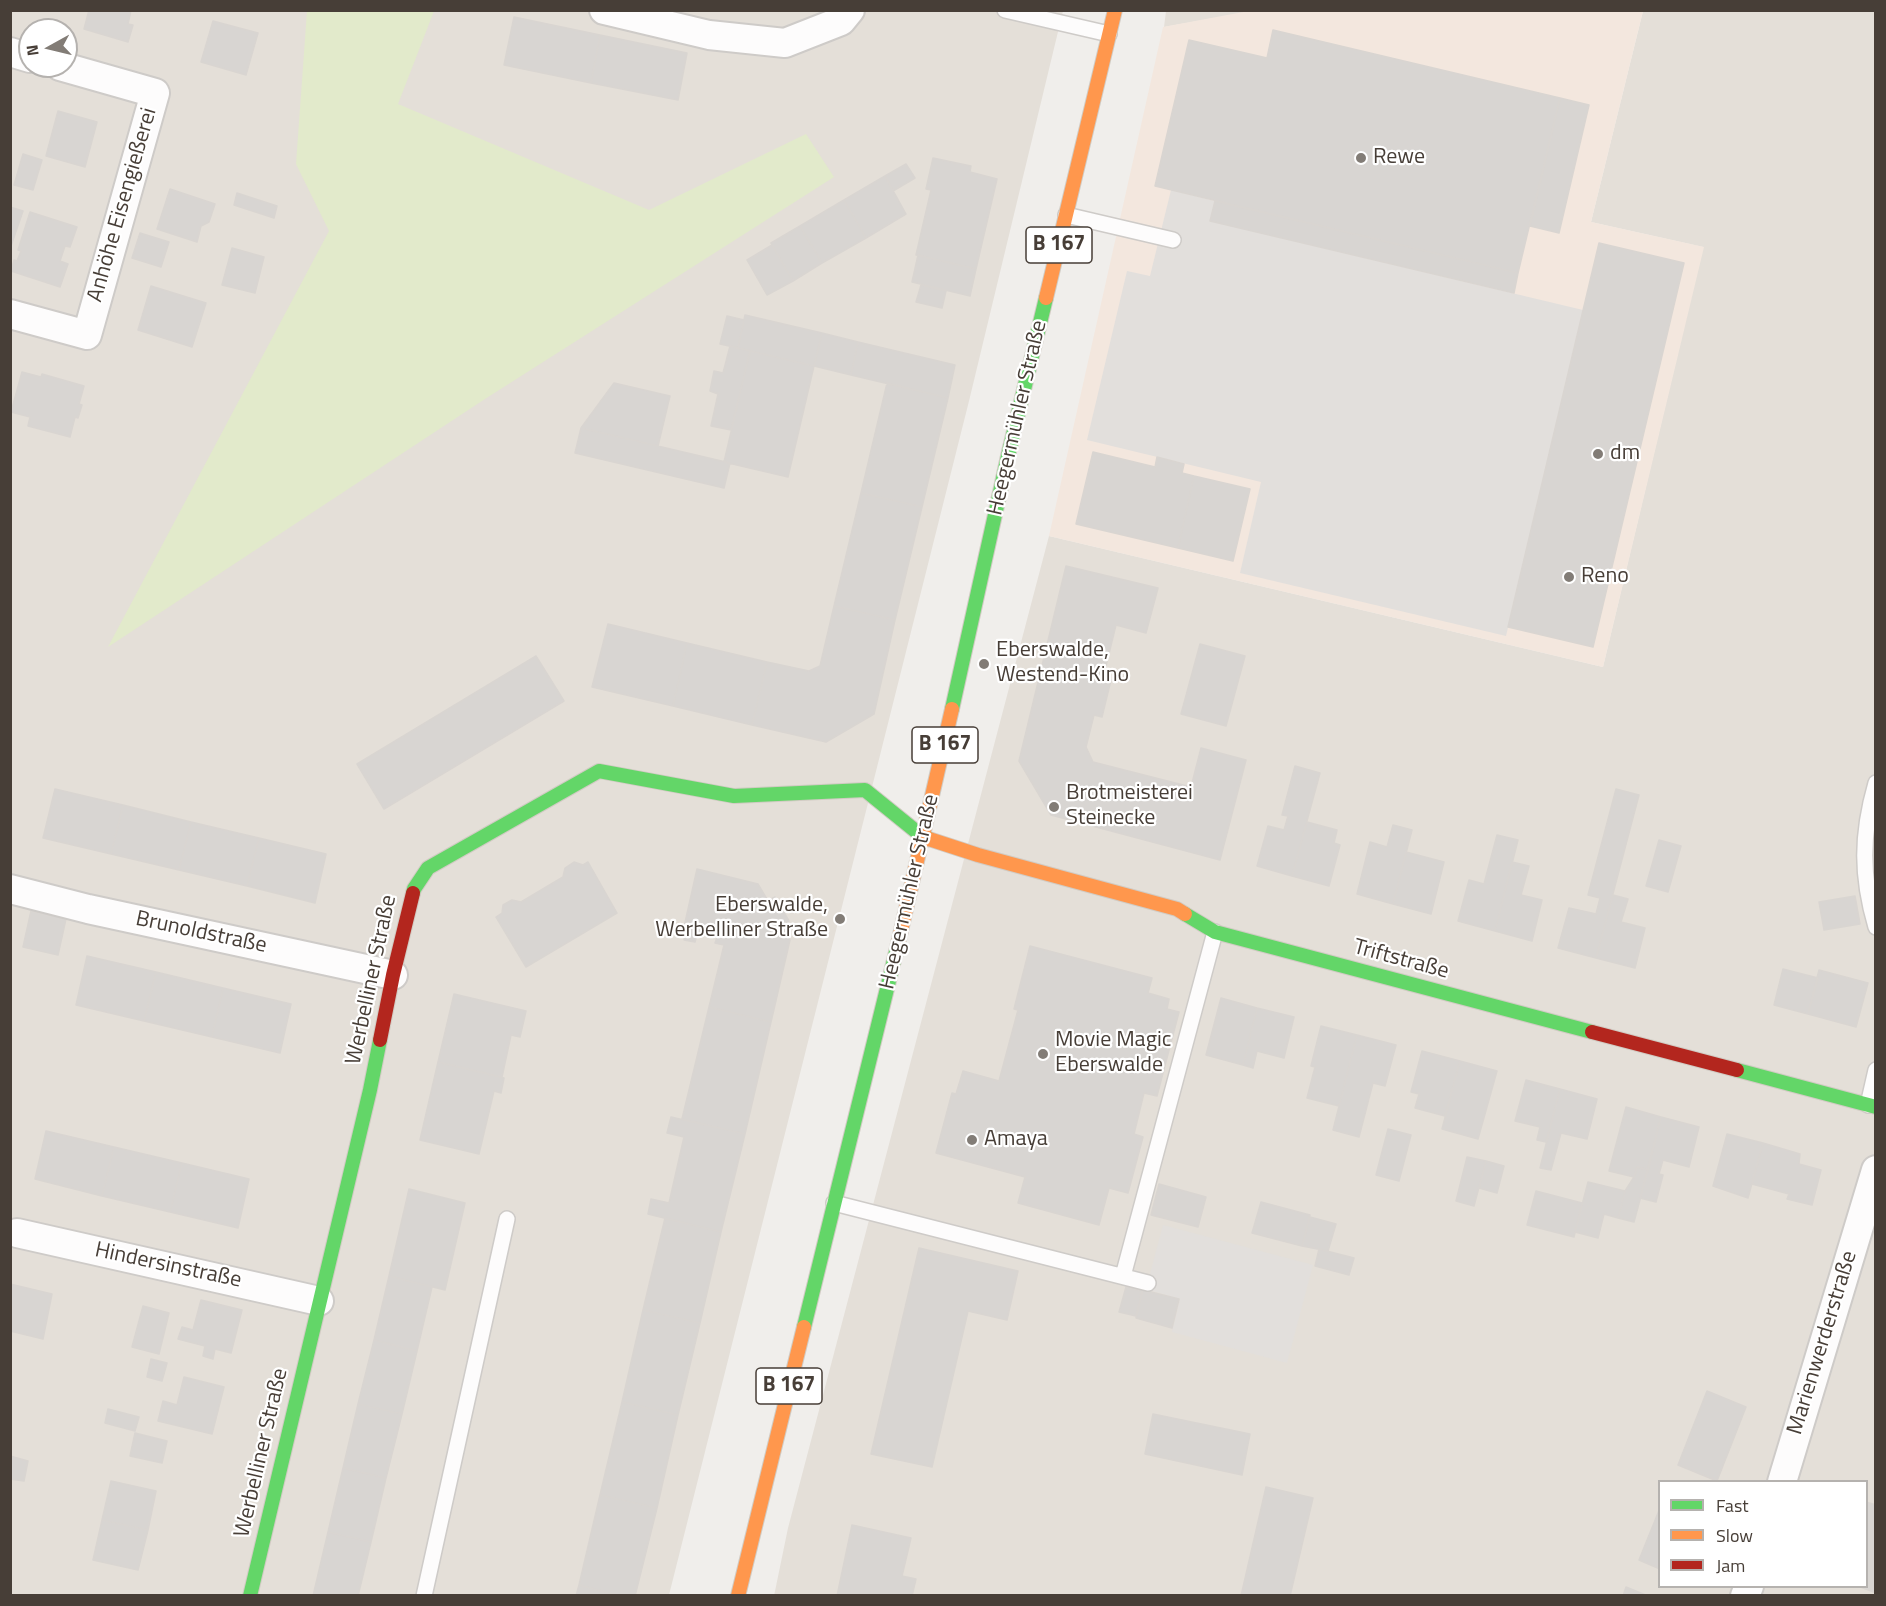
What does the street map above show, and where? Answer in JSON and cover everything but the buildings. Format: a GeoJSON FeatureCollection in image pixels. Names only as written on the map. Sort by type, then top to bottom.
{"type":"FeatureCollection","features":[{"type":"Feature","properties":{"kind":"street"},"geometry":{"type":"LineString","coordinates":[[604,10],[709,34],[785,43],[841,21],[850,10]]}},
{"type":"Feature","properties":{"kind":"street","name":"Heegermühler Straße"},"geometry":{"type":"LineString","coordinates":[[738,1596],[891,973],[1008,456],[1115,10]]}},
{"type":"Feature","properties":{"kind":"street","name":"Anhöhe Eisengießerei"},"geometry":{"type":"LineString","coordinates":[[10,314],[87,335],[155,93],[78,71]]}},
{"type":"Feature","properties":{"kind":"street","name":"Werbelliner Straße"},"geometry":{"type":"LineString","coordinates":[[250,1596],[370,1090],[393,975],[414,889],[428,868],[599,771],[734,796],[866,789],[923,837]]}},
{"type":"Feature","properties":{"kind":"street","name":"Triftstraße"},"geometry":{"type":"LineString","coordinates":[[923,837],[978,855],[1177,909],[1215,932],[1872,1106]]}},
{"type":"Feature","properties":{"kind":"street","name":"Brunoldstraße"},"geometry":{"type":"LineString","coordinates":[[10,889],[88,909],[393,975]]}},
{"type":"Feature","properties":{"kind":"street","name":"Marienwerderstraße"},"geometry":{"type":"LineString","coordinates":[[1783,1480],[1875,1170]]}},
{"type":"Feature","properties":{"kind":"street","name":"Hindersinstraße"},"geometry":{"type":"LineString","coordinates":[[17,1233],[319,1301]]}},
{"type":"Feature","properties":{"kind":"lane"},"geometry":{"type":"LineString","coordinates":[[1005,10],[1109,34]]}},
{"type":"Feature","properties":{"kind":"lane"},"geometry":{"type":"LineString","coordinates":[[1066,215],[1173,240]]}},
{"type":"Feature","properties":{"kind":"lane"},"geometry":{"type":"LineString","coordinates":[[1875,783],[1864,843],[1864,877],[1875,927]]}},
{"type":"Feature","properties":{"kind":"lane"},"geometry":{"type":"LineString","coordinates":[[1123,1276],[1215,932]]}},
{"type":"Feature","properties":{"kind":"lane"},"geometry":{"type":"LineString","coordinates":[[1872,1106],[1875,1070]]}},
{"type":"Feature","properties":{"kind":"lane"},"geometry":{"type":"LineString","coordinates":[[834,1203],[1148,1283]]}},
{"type":"Feature","properties":{"kind":"lane"},"geometry":{"type":"LineString","coordinates":[[424,1596],[507,1219]]}},
{"type":"Feature","properties":{"kind":"shaded area"},"geometry":{"type":"Polygon","coordinates":[[[1254,10],[1643,11],[1591,222],[1704,247],[1603,667],[1049,536],[1163,27],[1254,10]]]}},
{"type":"Feature","properties":{"kind":"shaded area"},"geometry":{"type":"Polygon","coordinates":[[[11,11],[1063,11],[969,401],[669,1595],[11,1596],[11,11]]]}},
{"type":"Feature","properties":{"kind":"shaded area"},"geometry":{"type":"Polygon","coordinates":[[[1166,11],[1254,11],[1164,27],[1166,11]]]}},
{"type":"Feature","properties":{"kind":"shaded area"},"geometry":{"type":"Polygon","coordinates":[[[1643,11],[1875,11],[1875,1595],[774,1596],[788,1528],[1049,536],[1603,667],[1703,247],[1591,222],[1643,11]]]}},
{"type":"Feature","properties":{"kind":"shaded area"},"geometry":{"type":"Polygon","coordinates":[[[1171,190],[1215,201],[1210,221],[1583,310],[1506,636],[1240,573],[1261,482],[1087,440],[1127,271],[1150,276],[1171,190]]]}},
{"type":"Feature","properties":{"kind":"shaded area"},"geometry":{"type":"Polygon","coordinates":[[[1163,1225],[1313,1265],[1287,1363],[1172,1332],[1180,1299],[1146,1289],[1163,1225]]]}},
{"type":"Feature","properties":{"kind":"green space"},"geometry":{"type":"Polygon","coordinates":[[[307,11],[434,11],[398,104],[649,210],[806,134],[834,177],[485,399],[108,647],[329,231],[296,164],[307,11]]]}},
{"type":"Feature","properties":{"kind":"traffic: fast"},"geometry":{"type":"LineString","coordinates":[[952,709],[1008,456],[1046,298]]}},
{"type":"Feature","properties":{"kind":"traffic: fast"},"geometry":{"type":"LineString","coordinates":[[413,893],[428,868],[599,771],[734,796],[865,790],[923,837],[929,839]]}},
{"type":"Feature","properties":{"kind":"traffic: fast"},"geometry":{"type":"LineString","coordinates":[[1185,914],[1215,932],[1592,1032]]}},
{"type":"Feature","properties":{"kind":"traffic: fast"},"geometry":{"type":"LineString","coordinates":[[804,1327],[897,948]]}},
{"type":"Feature","properties":{"kind":"traffic: fast"},"geometry":{"type":"LineString","coordinates":[[250,1596],[380,1040]]}},
{"type":"Feature","properties":{"kind":"traffic: fast"},"geometry":{"type":"LineString","coordinates":[[1737,1070],[1876,1107]]}},
{"type":"Feature","properties":{"kind":"traffic: slow"},"geometry":{"type":"LineString","coordinates":[[1046,298],[1115,10]]}},
{"type":"Feature","properties":{"kind":"traffic: slow"},"geometry":{"type":"LineString","coordinates":[[897,948],[952,709]]}},
{"type":"Feature","properties":{"kind":"traffic: slow"},"geometry":{"type":"LineString","coordinates":[[929,839],[978,855],[1177,909],[1185,914]]}},
{"type":"Feature","properties":{"kind":"traffic: slow"},"geometry":{"type":"LineString","coordinates":[[738,1596],[804,1327]]}},
{"type":"Feature","properties":{"kind":"traffic: jam"},"geometry":{"type":"LineString","coordinates":[[380,1040],[413,893]]}},
{"type":"Feature","properties":{"kind":"traffic: jam"},"geometry":{"type":"LineString","coordinates":[[1592,1032],[1737,1070]]}},
{"type":"Feature","properties":{"kind":"place","name":"Rewe"},"geometry":{"type":"Point","coordinates":[1361,158]}},
{"type":"Feature","properties":{"kind":"place","name":"dm"},"geometry":{"type":"Point","coordinates":[1598,454]}},
{"type":"Feature","properties":{"kind":"place","name":"Reno"},"geometry":{"type":"Point","coordinates":[1569,577]}},
{"type":"Feature","properties":{"kind":"place","name":"Eberswalde, Westend-Kino"},"geometry":{"type":"Point","coordinates":[984,664]}},
{"type":"Feature","properties":{"kind":"place","name":"Brotmeisterei Steinecke"},"geometry":{"type":"Point","coordinates":[1054,807]}},
{"type":"Feature","properties":{"kind":"place","name":"Eberswalde, Werbelliner Straße"},"geometry":{"type":"Point","coordinates":[840,919]}},
{"type":"Feature","properties":{"kind":"place","name":"Movie Magic Eberswalde"},"geometry":{"type":"Point","coordinates":[1043,1054]}},
{"type":"Feature","properties":{"kind":"place","name":"Amaya"},"geometry":{"type":"Point","coordinates":[972,1140]}}]}
